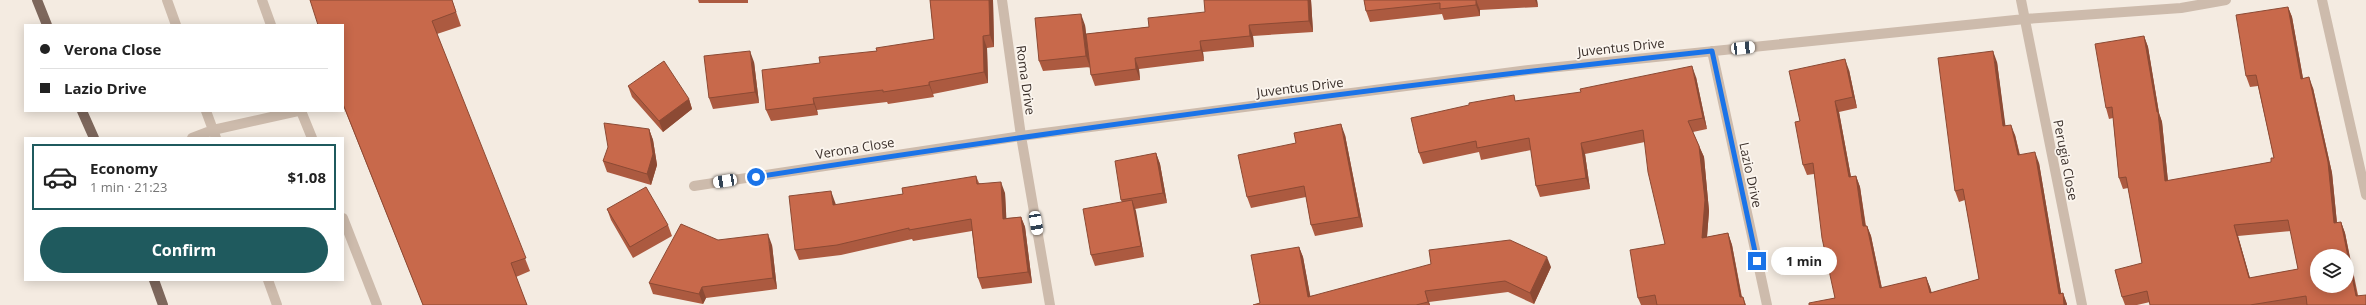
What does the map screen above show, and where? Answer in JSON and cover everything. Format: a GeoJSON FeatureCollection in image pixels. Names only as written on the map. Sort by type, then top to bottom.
{"type":"FeatureCollection","features":[{"type":"Feature","properties":{"kind":"main road"},"geometry":{"type":"LineString","coordinates":[[37,0],[47,24]]}},
{"type":"Feature","properties":{"kind":"main road"},"geometry":{"type":"LineString","coordinates":[[82,112],[94,137]]}},
{"type":"Feature","properties":{"kind":"main road"},"geometry":{"type":"LineString","coordinates":[[154,281],[163,305]]}},
{"type":"Feature","properties":{"kind":"street"},"geometry":{"type":"LineString","coordinates":[[168,0],[176,24]]}},
{"type":"Feature","properties":{"kind":"street"},"geometry":{"type":"LineString","coordinates":[[262,0],[271,24]]}},
{"type":"Feature","properties":{"kind":"street","name":"Roma Drive"},"geometry":{"type":"LineString","coordinates":[[1002,0],[1021,136],[1050,305]]}},
{"type":"Feature","properties":{"kind":"street","name":"Perugia Close"},"geometry":{"type":"LineString","coordinates":[[2020,0],[2082,305]]}},
{"type":"Feature","properties":{"kind":"street","name":"Juventus Drive"},"geometry":{"type":"LineString","coordinates":[[1021,136],[1529,70],[2024,20],[2181,8],[2226,0]]}},
{"type":"Feature","properties":{"kind":"street"},"geometry":{"type":"LineString","coordinates":[[2322,0],[2366,195]]}},
{"type":"Feature","properties":{"kind":"street","name":"Lazio Drive"},"geometry":{"type":"LineString","coordinates":[[1712,51],[1767,305]]}},
{"type":"Feature","properties":{"kind":"street"},"geometry":{"type":"LineString","coordinates":[[206,112],[214,134]]}},
{"type":"Feature","properties":{"kind":"street"},"geometry":{"type":"LineString","coordinates":[[198,137],[296,112]]}},
{"type":"Feature","properties":{"kind":"street"},"geometry":{"type":"LineString","coordinates":[[300,112],[312,137]]}},
{"type":"Feature","properties":{"kind":"street","name":"Verona Close"},"geometry":{"type":"LineString","coordinates":[[694,186],[1021,136]]}},
{"type":"Feature","properties":{"kind":"street"},"geometry":{"type":"LineString","coordinates":[[344,221],[377,305]]}},
{"type":"Feature","properties":{"kind":"street"},"geometry":{"type":"LineString","coordinates":[[268,281],[277,305]]}},
{"type":"Feature","properties":{"kind":"building"},"geometry":{"type":"Polygon","coordinates":[[[310,0],[452,0],[456,12],[432,21],[526,258],[511,263],[527,305],[423,305],[344,107],[344,24],[318,24],[310,0]]]}},
{"type":"Feature","properties":{"kind":"building"},"geometry":{"type":"Polygon","coordinates":[[[930,0],[989,0],[990,35],[983,36],[984,72],[929,82],[929,85],[883,92],[883,90],[813,98],[814,104],[766,110],[762,70],[820,63],[819,57],[877,51],[876,48],[934,39],[930,0]]]}},
{"type":"Feature","properties":{"kind":"building"},"geometry":{"type":"Polygon","coordinates":[[[1204,0],[1308,0],[1309,21],[1249,25],[1250,36],[1200,41],[1201,50],[1135,58],[1136,69],[1091,75],[1086,34],[1149,27],[1148,18],[1205,12],[1204,0]]]}},
{"type":"Feature","properties":{"kind":"building"},"geometry":{"type":"Polygon","coordinates":[[[1364,0],[1476,0],[1476,5],[1440,9],[1440,3],[1366,11],[1364,0]]]}},
{"type":"Feature","properties":{"kind":"building"},"geometry":{"type":"Polygon","coordinates":[[[2288,7],[2301,79],[2309,77],[2328,162],[2334,223],[2341,222],[2346,249],[2310,249],[2310,293],[2354,293],[2354,286],[2356,296],[2366,295],[2366,305],[2307,305],[2306,296],[2250,305],[2150,305],[2147,291],[2122,297],[2115,270],[2142,263],[2126,177],[2119,178],[2112,107],[2106,108],[2095,44],[2144,36],[2158,112],[2165,181],[2271,162],[2271,158],[2274,158],[2256,75],[2246,76],[2236,15],[2288,7]],[[2288,220],[2234,225],[2249,278],[2298,269],[2288,220]]]}},
{"type":"Feature","properties":{"kind":"building"},"geometry":{"type":"Polygon","coordinates":[[[1081,14],[1086,56],[1039,61],[1035,18],[1081,14]]]}},
{"type":"Feature","properties":{"kind":"building"},"geometry":{"type":"Polygon","coordinates":[[[750,51],[755,92],[709,98],[704,56],[750,51]]]}},
{"type":"Feature","properties":{"kind":"building"},"geometry":{"type":"Polygon","coordinates":[[[1993,51],[2003,126],[2011,125],[2018,155],[2035,152],[2059,294],[2063,293],[2064,305],[1809,305],[1809,303],[1835,298],[1822,238],[1813,163],[1803,165],[1795,122],[1800,121],[1789,71],[1845,59],[1853,97],[1835,101],[1849,177],[1856,176],[1863,226],[1867,226],[1880,288],[1926,277],[1930,293],[1979,279],[1963,189],[1955,191],[1938,58],[1993,51]]]}},
{"type":"Feature","properties":{"kind":"building"},"geometry":{"type":"Polygon","coordinates":[[[664,61],[689,99],[659,121],[628,86],[664,61]]]}},
{"type":"Feature","properties":{"kind":"building"},"geometry":{"type":"Polygon","coordinates":[[[1692,66],[1703,118],[1688,121],[1699,146],[1705,200],[1702,238],[1728,233],[1740,297],[1743,297],[1745,305],[1657,305],[1655,295],[1638,298],[1630,250],[1665,244],[1648,172],[1643,130],[1581,143],[1586,178],[1536,186],[1529,138],[1477,148],[1476,141],[1419,153],[1411,118],[1469,105],[1469,103],[1514,95],[1515,101],[1581,92],[1580,89],[1692,66]]]}},
{"type":"Feature","properties":{"kind":"building"},"geometry":{"type":"Polygon","coordinates":[[[604,123],[649,129],[653,154],[647,174],[603,161],[608,147],[604,123]]]}},
{"type":"Feature","properties":{"kind":"building"},"geometry":{"type":"Polygon","coordinates":[[[1341,124],[1359,217],[1311,225],[1304,186],[1247,197],[1238,155],[1296,143],[1294,133],[1341,124]]]}},
{"type":"Feature","properties":{"kind":"building"},"geometry":{"type":"Polygon","coordinates":[[[1156,153],[1163,193],[1121,200],[1115,161],[1156,153]]]}},
{"type":"Feature","properties":{"kind":"building"},"geometry":{"type":"Polygon","coordinates":[[[976,176],[977,184],[1001,182],[1003,219],[1021,217],[1028,272],[978,278],[971,219],[909,230],[909,228],[837,245],[795,250],[789,196],[831,191],[833,205],[903,194],[902,188],[976,176]]]}},
{"type":"Feature","properties":{"kind":"building"},"geometry":{"type":"Polygon","coordinates":[[[646,187],[668,225],[630,247],[607,209],[646,187]]]}},
{"type":"Feature","properties":{"kind":"building"},"geometry":{"type":"Polygon","coordinates":[[[1132,200],[1141,246],[1091,255],[1083,209],[1132,200]]]}},
{"type":"Feature","properties":{"kind":"building"},"geometry":{"type":"Polygon","coordinates":[[[681,224],[718,240],[768,234],[773,278],[702,287],[699,294],[649,283],[681,224]]]}},
{"type":"Feature","properties":{"kind":"building"},"geometry":{"type":"Polygon","coordinates":[[[1510,240],[1547,257],[1530,293],[1505,281],[1425,291],[1428,302],[1416,305],[1253,305],[1260,303],[1251,255],[1299,247],[1308,297],[1431,264],[1429,250],[1510,240]]]}},
{"type":"Feature","properties":{"kind":"route"},"geometry":{"type":"LineString","coordinates":[[756,177],[1021,136],[1529,70],[1712,51],[1757,261]]}}]}
